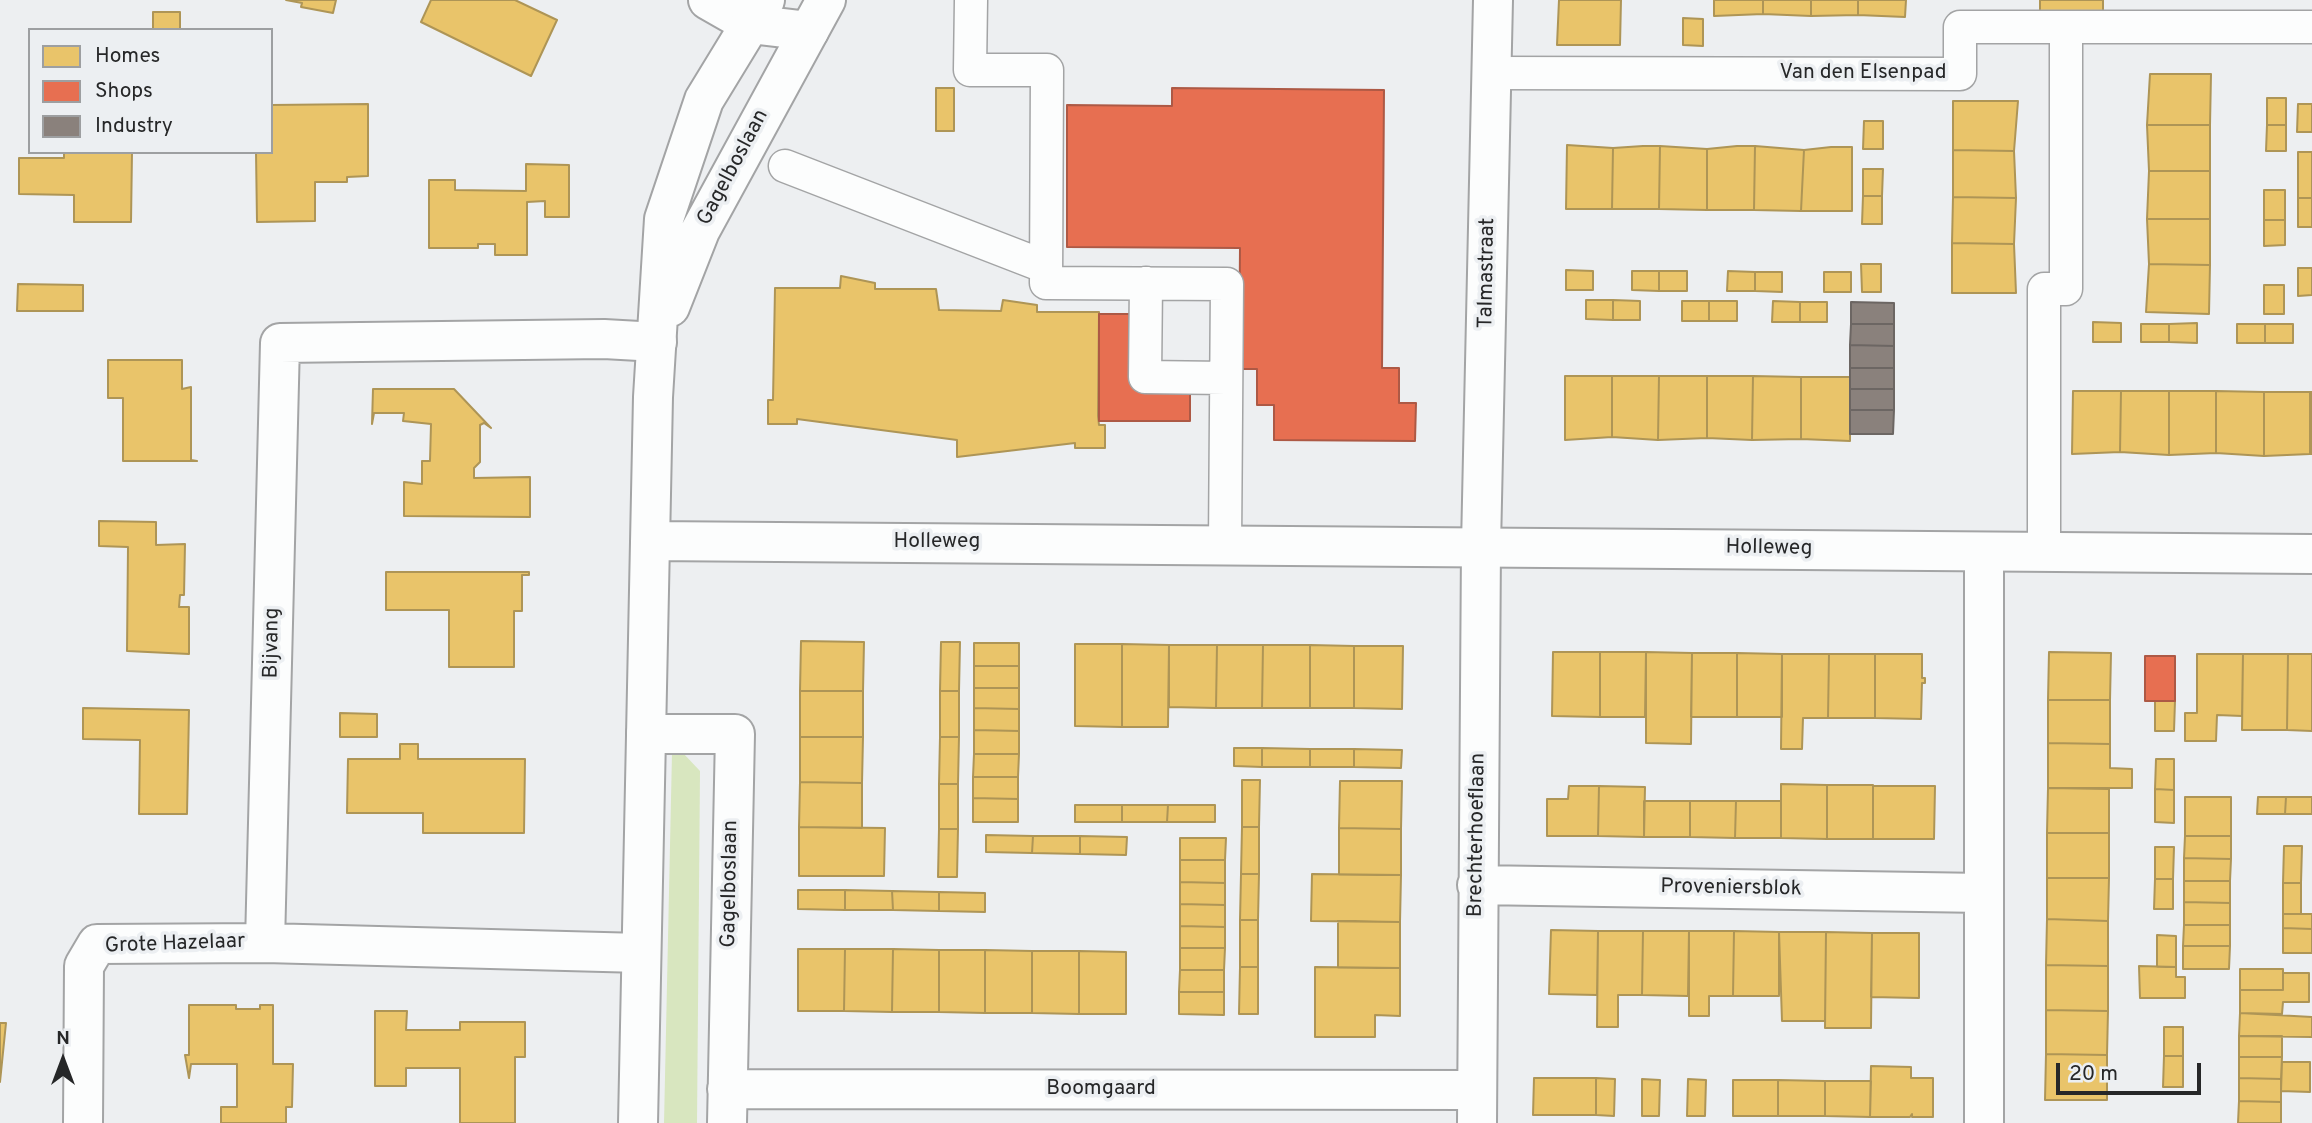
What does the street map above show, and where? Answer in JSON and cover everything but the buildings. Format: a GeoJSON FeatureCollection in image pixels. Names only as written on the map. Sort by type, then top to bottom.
{"type":"FeatureCollection","features":[{"type":"Feature","properties":{"kind":"street"},"geometry":{"type":"LineString","coordinates":[[708,0],[757,12],[808,10]]}},
{"type":"Feature","properties":{"kind":"street"},"geometry":{"type":"LineString","coordinates":[[971,0],[970,70],[1047,71],[1046,283],[1227,284],[1225,545]]}},
{"type":"Feature","properties":{"kind":"street","name":"Talmastraat"},"geometry":{"type":"LineString","coordinates":[[1481,546],[1493,0]]}},
{"type":"Feature","properties":{"kind":"street","name":"Gagelboslaan"},"geometry":{"type":"LineString","coordinates":[[657,342],[700,231],[808,10]]}},
{"type":"Feature","properties":{"kind":"street","name":"Gagelboslaan"},"geometry":{"type":"LineString","coordinates":[[638,1123],[650,541],[664,219],[704,100],[757,12]]}},
{"type":"Feature","properties":{"kind":"street","name":"Van den Elsenpad"},"geometry":{"type":"LineString","coordinates":[[1493,73],[1960,74],[1960,13],[2066,27],[2312,27]]}},
{"type":"Feature","properties":{"kind":"street"},"geometry":{"type":"LineString","coordinates":[[2043,552],[2043,289],[2066,289],[2066,27]]}},
{"type":"Feature","properties":{"kind":"street"},"geometry":{"type":"LineString","coordinates":[[785,166],[1046,267]]}},
{"type":"Feature","properties":{"kind":"street"},"geometry":{"type":"LineString","coordinates":[[1146,283],[1145,377],[1226,378]]}},
{"type":"Feature","properties":{"kind":"street","name":"Bijvang"},"geometry":{"type":"LineString","coordinates":[[265,943],[280,344],[591,340],[657,342]]}},
{"type":"Feature","properties":{"kind":"street","name":"Holleweg"},"geometry":{"type":"LineString","coordinates":[[650,541],[2312,555]]}},
{"type":"Feature","properties":{"kind":"street","name":"Brechterhoeflaan"},"geometry":{"type":"LineString","coordinates":[[1476,1107],[1481,546]]}},
{"type":"Feature","properties":{"kind":"street"},"geometry":{"type":"LineString","coordinates":[[1984,552],[1984,1123]]}},
{"type":"Feature","properties":{"kind":"street","name":"Gagelboslaan"},"geometry":{"type":"LineString","coordinates":[[646,734],[735,734],[727,1106]]}},
{"type":"Feature","properties":{"kind":"street","name":"Proveniersblok"},"geometry":{"type":"LineString","coordinates":[[1477,885],[1984,893]]}},
{"type":"Feature","properties":{"kind":"street"},"geometry":{"type":"LineString","coordinates":[[265,943],[640,953]]}},
{"type":"Feature","properties":{"kind":"street","name":"Grote Hazelaar"},"geometry":{"type":"LineString","coordinates":[[83,1123],[85,966],[97,944],[265,943]]}},
{"type":"Feature","properties":{"kind":"street","name":"Boomgaard"},"geometry":{"type":"LineString","coordinates":[[727,1106],[1476,1107]]}},
{"type":"Feature","properties":{"kind":"green space"},"geometry":{"type":"Polygon","coordinates":[[[672,753],[683,753],[700,771],[697,1123],[664,1123],[672,753]]]}}]}
